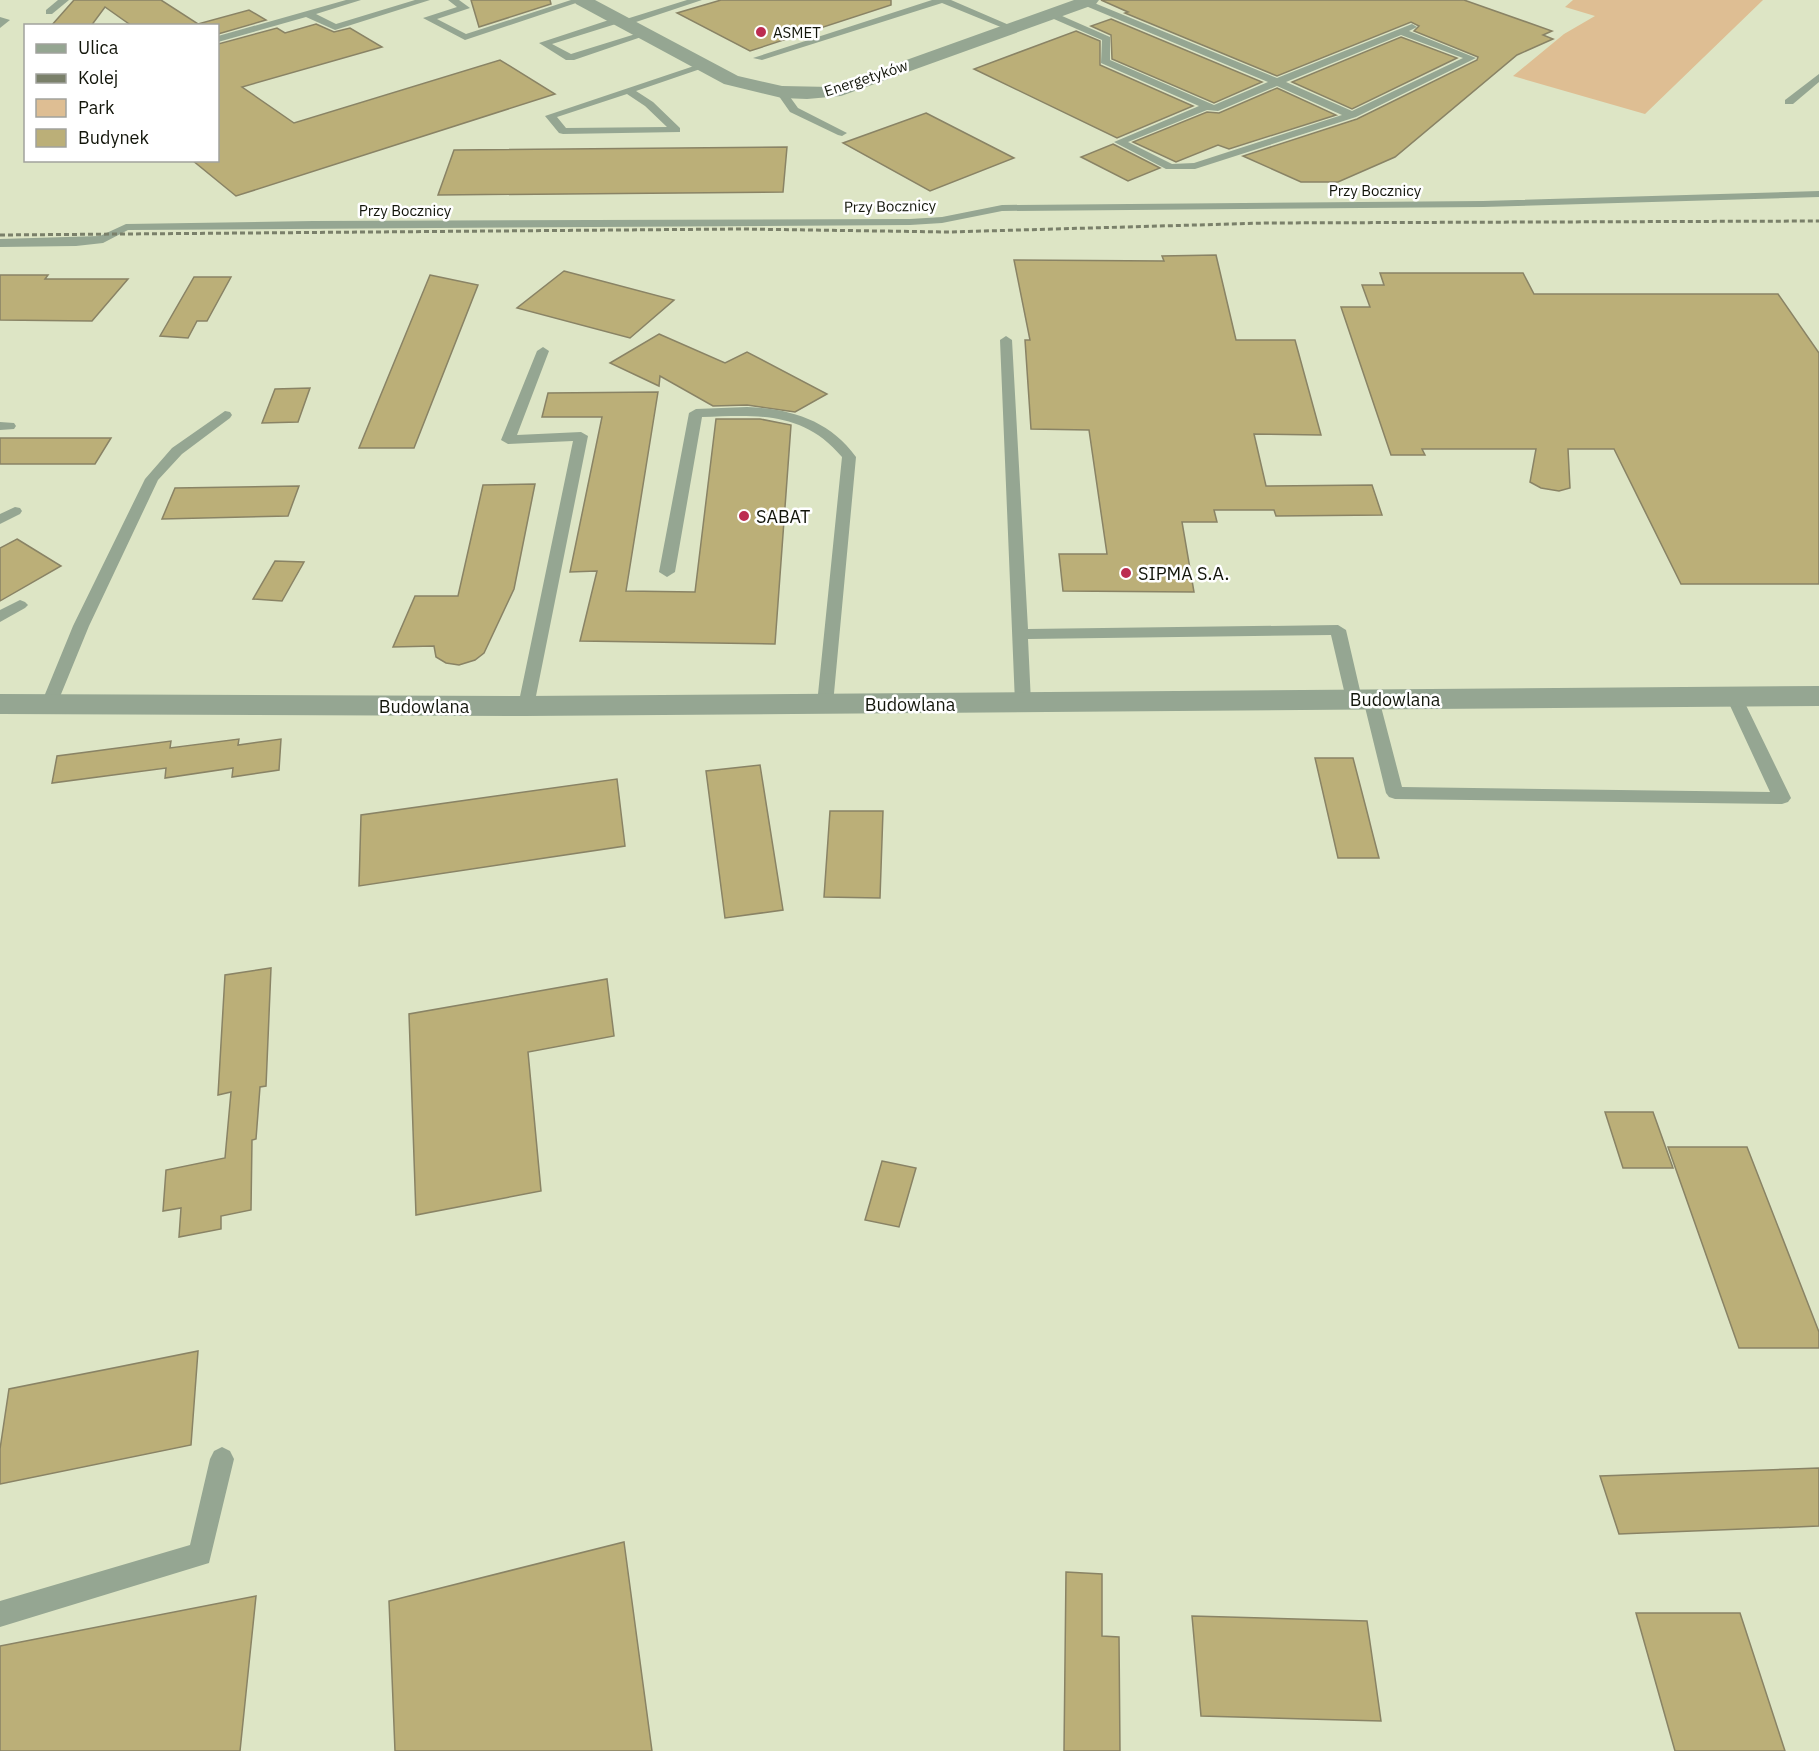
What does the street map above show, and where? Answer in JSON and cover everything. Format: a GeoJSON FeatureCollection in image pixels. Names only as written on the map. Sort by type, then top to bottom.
{"type":"FeatureCollection","features":[{"type":"Feature","properties":{"kind":"street","name":"Energetyków"},"geometry":{"type":"LineString","coordinates":[[581,0],[731,80],[755,89],[807,95],[834,92],[1087,1]]}},
{"type":"Feature","properties":{"kind":"street","name":"Budowlana"},"geometry":{"type":"LineString","coordinates":[[0,704],[526,706],[1023,704],[1819,696]]}},
{"type":"Feature","properties":{"kind":"lane"},"geometry":{"type":"LineString","coordinates":[[49,12],[64,0]]}},
{"type":"Feature","properties":{"kind":"lane"},"geometry":{"type":"LineString","coordinates":[[219,39],[356,0]]}},
{"type":"Feature","properties":{"kind":"lane"},"geometry":{"type":"LineString","coordinates":[[307,14],[335,27],[425,0]]}},
{"type":"Feature","properties":{"kind":"lane"},"geometry":{"type":"LineString","coordinates":[[453,0],[465,8],[428,18],[465,37],[581,0]]}},
{"type":"Feature","properties":{"kind":"lane"},"geometry":{"type":"LineString","coordinates":[[645,34],[570,58],[544,43],[697,0]]}},
{"type":"Feature","properties":{"kind":"lane"},"geometry":{"type":"LineString","coordinates":[[758,58],[942,0],[1011,28]]}},
{"type":"Feature","properties":{"kind":"lane"},"geometry":{"type":"LineString","coordinates":[[1087,1],[1352,115]]}},
{"type":"Feature","properties":{"kind":"lane"},"geometry":{"type":"LineString","coordinates":[[1050,14],[1107,39],[1105,60],[1208,106],[1214,109],[1407,29],[1471,58],[1352,115],[1195,166],[1170,167],[1119,142],[1208,106]]}},
{"type":"Feature","properties":{"kind":"lane"},"geometry":{"type":"LineString","coordinates":[[0,20],[5,20],[0,25]]}},
{"type":"Feature","properties":{"kind":"lane"},"geometry":{"type":"LineString","coordinates":[[628,90],[649,104],[676,130],[562,131],[550,116],[628,90],[704,66]]}},
{"type":"Feature","properties":{"kind":"lane"},"geometry":{"type":"LineString","coordinates":[[1789,102],[1819,77]]}},
{"type":"Feature","properties":{"kind":"lane"},"geometry":{"type":"LineString","coordinates":[[781,92],[794,110],[842,133]]}},
{"type":"Feature","properties":{"kind":"lane","name":"Przy Bocznicy"},"geometry":{"type":"LineString","coordinates":[[0,243],[76,242],[103,239],[126,227],[313,224],[910,222],[942,220],[1002,208],[1483,204],[1819,194]]}},
{"type":"Feature","properties":{"kind":"lane"},"geometry":{"type":"LineString","coordinates":[[1006,340],[1023,704]]}},
{"type":"Feature","properties":{"kind":"lane"},"geometry":{"type":"LineString","coordinates":[[526,706],[581,436],[508,440],[543,351]]}},
{"type":"Feature","properties":{"kind":"lane"},"geometry":{"type":"LineString","coordinates":[[667,572],[696,413],[757,410],[797,419],[827,434],[849,457],[825,704]]}},
{"type":"Feature","properties":{"kind":"lane"},"geometry":{"type":"LineString","coordinates":[[49,705],[81,626],[152,479],[177,451],[225,415]]}},
{"type":"Feature","properties":{"kind":"lane"},"geometry":{"type":"LineString","coordinates":[[0,520],[15,511]]}},
{"type":"Feature","properties":{"kind":"lane"},"geometry":{"type":"LineString","coordinates":[[0,617],[20,605]]}},
{"type":"Feature","properties":{"kind":"lane"},"geometry":{"type":"LineString","coordinates":[[1020,634],[1338,630],[1395,793],[1782,798],[1734,697]]}},
{"type":"Feature","properties":{"kind":"lane"},"geometry":{"type":"LineString","coordinates":[[0,1614],[200,1554],[222,1459]]}},
{"type":"Feature","properties":{"kind":"green space"},"geometry":{"type":"Polygon","coordinates":[[[1573,0],[1763,0],[1645,114],[1513,76],[1564,34],[1595,16],[1565,7],[1573,0]]]}},
{"type":"Feature","properties":{"kind":"building"},"geometry":{"type":"Polygon","coordinates":[[[74,0],[161,0],[198,24],[129,24],[105,7],[92,24],[53,24],[74,0]]]}},
{"type":"Feature","properties":{"kind":"building"},"geometry":{"type":"Polygon","coordinates":[[[471,0],[550,0],[551,4],[479,27],[471,0]]]}},
{"type":"Feature","properties":{"kind":"building","name":"ASMET"},"geometry":{"type":"Polygon","coordinates":[[[721,0],[891,0],[891,5],[750,51],[677,13],[721,0]]]}},
{"type":"Feature","properties":{"kind":"building"},"geometry":{"type":"Polygon","coordinates":[[[1101,0],[1464,0],[1552,31],[1543,35],[1553,39],[1517,55],[1395,157],[1338,182],[1301,182],[1243,156],[1357,119],[1477,60],[1478,57],[1414,31],[1419,26],[1411,22],[1277,76],[1125,13],[1128,12],[1101,0]]]}},
{"type":"Feature","properties":{"kind":"building"},"geometry":{"type":"Polygon","coordinates":[[[249,10],[266,20],[219,34],[219,24],[198,24],[249,10]]]}},
{"type":"Feature","properties":{"kind":"building"},"geometry":{"type":"Polygon","coordinates":[[[1111,19],[1262,82],[1214,103],[1112,59],[1111,35],[1091,26],[1111,19]]]}},
{"type":"Feature","properties":{"kind":"building"},"geometry":{"type":"Polygon","coordinates":[[[316,24],[334,32],[350,28],[382,47],[242,87],[294,123],[500,60],[555,94],[236,196],[194,162],[219,162],[219,44],[277,28],[285,33],[316,24]]]}},
{"type":"Feature","properties":{"kind":"building"},"geometry":{"type":"Polygon","coordinates":[[[1076,31],[1100,41],[1100,65],[1193,106],[1117,138],[974,69],[1076,31]]]}},
{"type":"Feature","properties":{"kind":"building"},"geometry":{"type":"Polygon","coordinates":[[[1401,37],[1457,58],[1352,109],[1292,82],[1401,37]]]}},
{"type":"Feature","properties":{"kind":"building"},"geometry":{"type":"Polygon","coordinates":[[[1277,88],[1336,115],[1229,149],[1218,145],[1176,162],[1133,142],[1207,112],[1219,113],[1277,88]]]}},
{"type":"Feature","properties":{"kind":"building"},"geometry":{"type":"Polygon","coordinates":[[[926,113],[1014,158],[930,191],[843,143],[926,113]]]}},
{"type":"Feature","properties":{"kind":"building"},"geometry":{"type":"Polygon","coordinates":[[[1113,144],[1160,168],[1128,181],[1081,157],[1113,144]]]}},
{"type":"Feature","properties":{"kind":"building"},"geometry":{"type":"Polygon","coordinates":[[[787,147],[783,192],[438,195],[454,150],[787,147]]]}},
{"type":"Feature","properties":{"kind":"building"},"geometry":{"type":"Polygon","coordinates":[[[1216,255],[1236,340],[1295,340],[1321,435],[1254,434],[1266,486],[1372,485],[1382,515],[1276,516],[1274,510],[1214,510],[1217,522],[1182,522],[1194,592],[1063,591],[1059,554],[1107,554],[1089,430],[1031,429],[1025,340],[1030,340],[1014,260],[1164,261],[1162,256],[1216,255]]]}},
{"type":"Feature","properties":{"kind":"building"},"geometry":{"type":"Polygon","coordinates":[[[564,271],[674,300],[630,338],[517,308],[564,271]]]}},
{"type":"Feature","properties":{"kind":"building"},"geometry":{"type":"Polygon","coordinates":[[[1380,273],[1523,273],[1534,294],[1778,294],[1819,353],[1819,584],[1681,584],[1614,449],[1568,449],[1570,488],[1559,491],[1541,488],[1530,482],[1536,449],[1422,449],[1425,455],[1391,455],[1341,307],[1370,307],[1362,285],[1384,285],[1380,273]]]}},
{"type":"Feature","properties":{"kind":"building"},"geometry":{"type":"Polygon","coordinates":[[[0,275],[48,275],[45,279],[128,279],[92,321],[0,320],[0,275]]]}},
{"type":"Feature","properties":{"kind":"building"},"geometry":{"type":"Polygon","coordinates":[[[430,275],[478,285],[414,448],[359,448],[430,275]]]}},
{"type":"Feature","properties":{"kind":"building"},"geometry":{"type":"Polygon","coordinates":[[[194,277],[231,277],[207,321],[197,321],[188,338],[160,336],[194,277]]]}},
{"type":"Feature","properties":{"kind":"building"},"geometry":{"type":"Polygon","coordinates":[[[659,334],[725,363],[747,352],[827,394],[795,412],[747,405],[713,406],[660,376],[659,386],[610,363],[659,334]]]}},
{"type":"Feature","properties":{"kind":"building"},"geometry":{"type":"Polygon","coordinates":[[[310,388],[298,422],[262,423],[275,389],[310,388]]]}},
{"type":"Feature","properties":{"kind":"building"},"geometry":{"type":"Polygon","coordinates":[[[658,392],[626,591],[695,592],[716,419],[760,419],[791,425],[775,644],[580,641],[597,571],[570,572],[602,417],[542,417],[548,393],[658,392]]]}},
{"type":"Feature","properties":{"kind":"building"},"geometry":{"type":"Polygon","coordinates":[[[0,438],[111,438],[95,464],[0,464],[0,438]]]}},
{"type":"Feature","properties":{"kind":"building"},"geometry":{"type":"Polygon","coordinates":[[[535,484],[514,589],[484,653],[475,660],[459,665],[446,663],[436,657],[434,646],[393,647],[415,596],[458,596],[483,485],[535,484]]]}},
{"type":"Feature","properties":{"kind":"building"},"geometry":{"type":"Polygon","coordinates":[[[299,486],[288,516],[162,519],[175,488],[299,486]]]}},
{"type":"Feature","properties":{"kind":"building"},"geometry":{"type":"Polygon","coordinates":[[[17,539],[61,566],[0,601],[0,548],[17,539]]]}},
{"type":"Feature","properties":{"kind":"building"},"geometry":{"type":"Polygon","coordinates":[[[275,561],[304,562],[282,601],[253,599],[275,561]]]}},
{"type":"Feature","properties":{"kind":"building"},"geometry":{"type":"Polygon","coordinates":[[[239,739],[238,745],[281,739],[279,770],[232,777],[233,768],[165,778],[166,768],[52,783],[57,756],[171,741],[170,748],[239,739]]]}},
{"type":"Feature","properties":{"kind":"building"},"geometry":{"type":"Polygon","coordinates":[[[1315,758],[1353,758],[1379,858],[1338,858],[1315,758]]]}},
{"type":"Feature","properties":{"kind":"building"},"geometry":{"type":"Polygon","coordinates":[[[760,765],[783,910],[725,918],[706,771],[760,765]]]}},
{"type":"Feature","properties":{"kind":"building"},"geometry":{"type":"Polygon","coordinates":[[[617,779],[625,846],[359,886],[361,815],[617,779]]]}},
{"type":"Feature","properties":{"kind":"building"},"geometry":{"type":"Polygon","coordinates":[[[830,811],[883,811],[880,898],[824,897],[830,811]]]}},
{"type":"Feature","properties":{"kind":"building"},"geometry":{"type":"Polygon","coordinates":[[[271,968],[266,1086],[260,1087],[256,1139],[252,1140],[251,1210],[221,1216],[221,1229],[179,1237],[181,1208],[163,1211],[166,1170],[225,1158],[231,1092],[218,1095],[225,975],[271,968]]]}},
{"type":"Feature","properties":{"kind":"building"},"geometry":{"type":"Polygon","coordinates":[[[607,979],[614,1036],[528,1052],[541,1191],[416,1215],[409,1014],[607,979]]]}},
{"type":"Feature","properties":{"kind":"building"},"geometry":{"type":"Polygon","coordinates":[[[1605,1112],[1653,1112],[1673,1168],[1623,1168],[1605,1112]]]}},
{"type":"Feature","properties":{"kind":"building"},"geometry":{"type":"Polygon","coordinates":[[[1668,1147],[1747,1147],[1819,1332],[1819,1348],[1739,1348],[1668,1147]]]}},
{"type":"Feature","properties":{"kind":"building"},"geometry":{"type":"Polygon","coordinates":[[[882,1161],[916,1168],[899,1227],[865,1220],[882,1161]]]}},
{"type":"Feature","properties":{"kind":"building"},"geometry":{"type":"Polygon","coordinates":[[[198,1351],[191,1445],[0,1484],[0,1449],[9,1389],[198,1351]]]}},
{"type":"Feature","properties":{"kind":"building"},"geometry":{"type":"Polygon","coordinates":[[[1819,1468],[1819,1526],[1619,1534],[1600,1476],[1819,1468]]]}},
{"type":"Feature","properties":{"kind":"building"},"geometry":{"type":"Polygon","coordinates":[[[624,1542],[652,1751],[395,1751],[389,1601],[624,1542]]]}},
{"type":"Feature","properties":{"kind":"building"},"geometry":{"type":"Polygon","coordinates":[[[1066,1572],[1102,1574],[1102,1636],[1119,1637],[1120,1751],[1064,1751],[1066,1572]]]}},
{"type":"Feature","properties":{"kind":"building"},"geometry":{"type":"Polygon","coordinates":[[[256,1596],[240,1751],[0,1751],[0,1646],[256,1596]]]}},
{"type":"Feature","properties":{"kind":"building"},"geometry":{"type":"Polygon","coordinates":[[[1636,1613],[1740,1613],[1785,1751],[1675,1751],[1636,1613]]]}},
{"type":"Feature","properties":{"kind":"building"},"geometry":{"type":"Polygon","coordinates":[[[1192,1616],[1367,1621],[1381,1721],[1201,1716],[1192,1616]]]}},
{"type":"Feature","properties":{"kind":"railway"},"geometry":{"type":"LineString","coordinates":[[0,235],[741,229],[949,232],[1266,223],[1819,221]]}},
{"type":"Feature","properties":{"kind":"place","name":"ASMET"},"geometry":{"type":"Point","coordinates":[761,32]}},
{"type":"Feature","properties":{"kind":"place","name":"SABAT"},"geometry":{"type":"Point","coordinates":[744,516]}},
{"type":"Feature","properties":{"kind":"place","name":"SIPMA S.A."},"geometry":{"type":"Point","coordinates":[1126,573]}}]}
